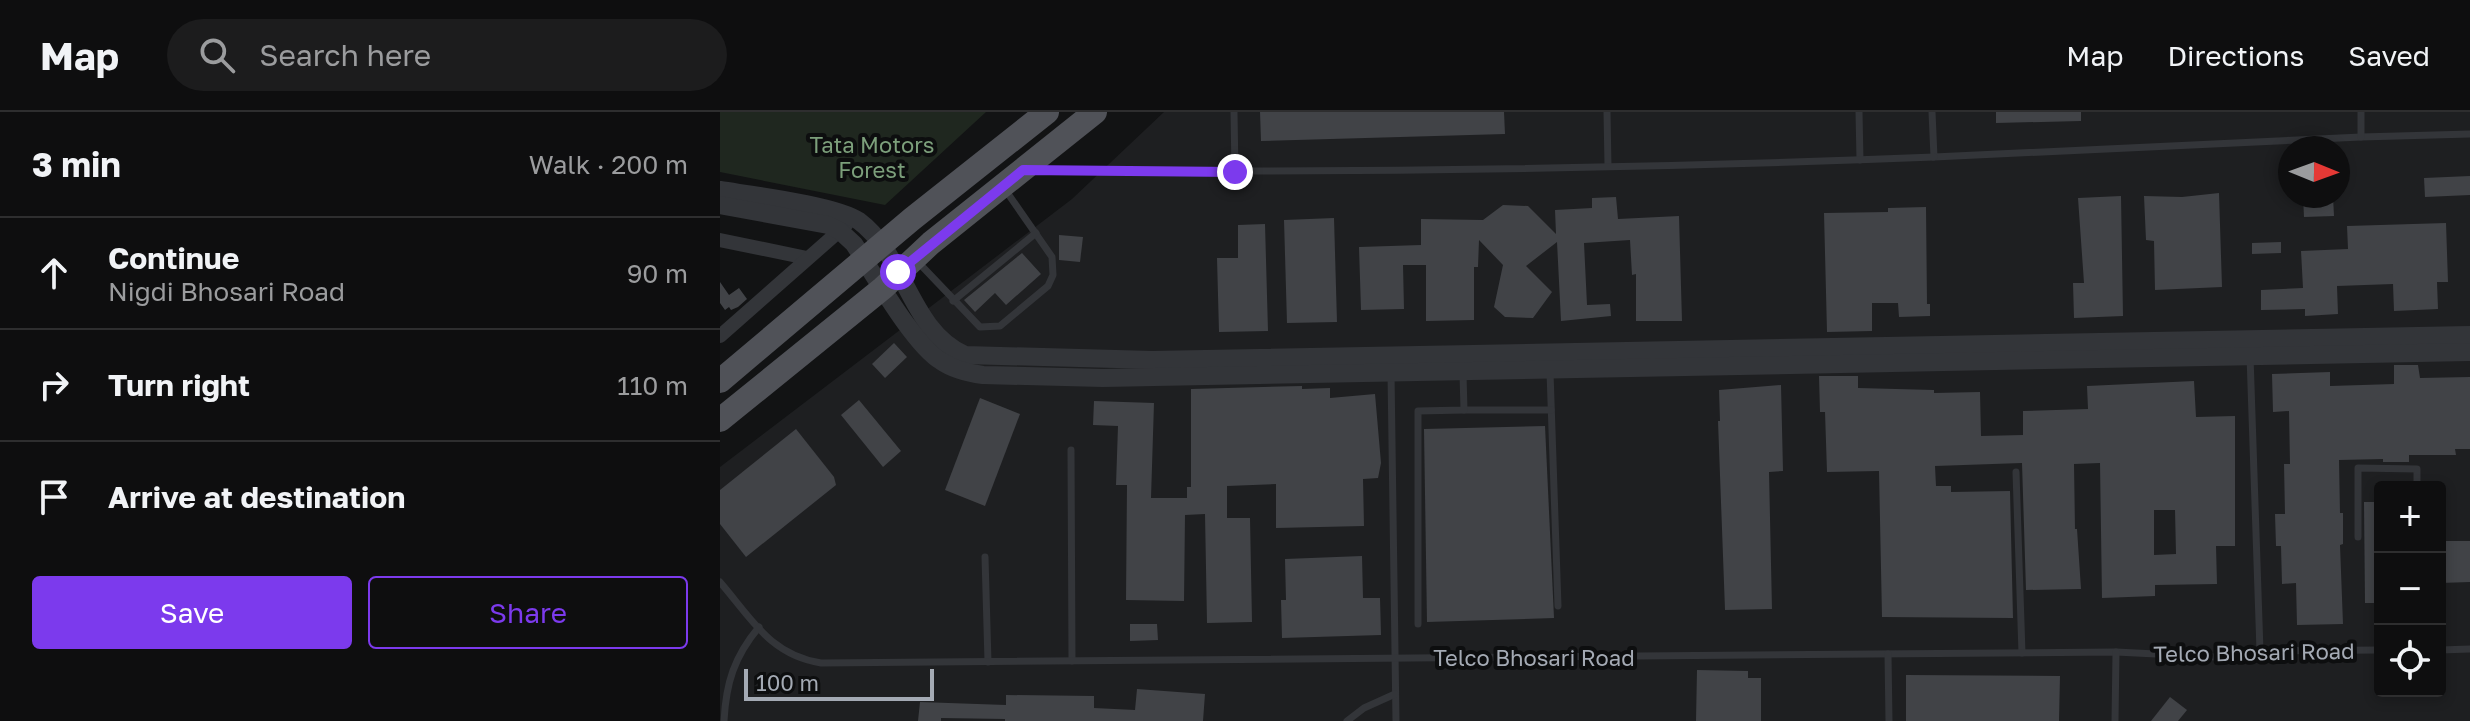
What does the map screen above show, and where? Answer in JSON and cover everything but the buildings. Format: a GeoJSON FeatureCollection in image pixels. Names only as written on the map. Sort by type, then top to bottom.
{"type":"FeatureCollection","features":[{"type":"Feature","properties":{"kind":"main road"},"geometry":{"type":"LineString","coordinates":[[720,381],[1047,112]]}},
{"type":"Feature","properties":{"kind":"main road"},"geometry":{"type":"LineString","coordinates":[[720,420],[1095,112]]}},
{"type":"Feature","properties":{"kind":"street"},"geometry":{"type":"LineString","coordinates":[[720,190],[831,210],[847,224],[848,237],[898,272],[939,339],[965,355],[1392,364],[2250,347],[2470,352]]}},
{"type":"Feature","properties":{"kind":"street"},"geometry":{"type":"LineString","coordinates":[[720,205],[828,225],[847,224]]}},
{"type":"Feature","properties":{"kind":"street"},"geometry":{"type":"LineString","coordinates":[[720,336],[847,224]]}},
{"type":"Feature","properties":{"kind":"street"},"geometry":{"type":"LineString","coordinates":[[720,240],[807,258]]}},
{"type":"Feature","properties":{"kind":"street"},"geometry":{"type":"LineString","coordinates":[[1392,364],[1463,372],[1550,370],[2250,347],[2470,335]]}},
{"type":"Feature","properties":{"kind":"lane"},"geometry":{"type":"LineString","coordinates":[[1234,112],[1235,172]]}},
{"type":"Feature","properties":{"kind":"lane"},"geometry":{"type":"LineString","coordinates":[[1607,112],[1608,166]]}},
{"type":"Feature","properties":{"kind":"lane"},"geometry":{"type":"LineString","coordinates":[[1859,112],[1860,160]]}},
{"type":"Feature","properties":{"kind":"lane"},"geometry":{"type":"LineString","coordinates":[[1932,112],[1934,157]]}},
{"type":"Feature","properties":{"kind":"lane"},"geometry":{"type":"LineString","coordinates":[[2361,112],[2361,137]]}},
{"type":"Feature","properties":{"kind":"lane"},"geometry":{"type":"LineString","coordinates":[[1023,170],[1235,172],[1699,166],[2470,134]]}},
{"type":"Feature","properties":{"kind":"lane"},"geometry":{"type":"LineString","coordinates":[[898,272],[953,301],[980,327],[1000,326],[1048,286],[1053,275],[1052,257],[1003,186]]}},
{"type":"Feature","properties":{"kind":"lane"},"geometry":{"type":"LineString","coordinates":[[953,301],[1036,233]]}},
{"type":"Feature","properties":{"kind":"lane"},"geometry":{"type":"LineString","coordinates":[[2250,347],[2260,651]]}},
{"type":"Feature","properties":{"kind":"lane"},"geometry":{"type":"LineString","coordinates":[[1392,364],[1396,721]]}},
{"type":"Feature","properties":{"kind":"lane"},"geometry":{"type":"LineString","coordinates":[[1550,370],[1558,606]]}},
{"type":"Feature","properties":{"kind":"lane"},"geometry":{"type":"LineString","coordinates":[[1463,372],[1464,410]]}},
{"type":"Feature","properties":{"kind":"lane"},"geometry":{"type":"LineString","coordinates":[[1418,624],[1418,411],[1551,410]]}},
{"type":"Feature","properties":{"kind":"lane"},"geometry":{"type":"LineString","coordinates":[[1071,450],[1072,661]]}},
{"type":"Feature","properties":{"kind":"lane"},"geometry":{"type":"LineString","coordinates":[[2358,537],[2358,468],[2417,469],[2417,481]]}},
{"type":"Feature","properties":{"kind":"lane"},"geometry":{"type":"LineString","coordinates":[[2016,472],[2022,653]]}},
{"type":"Feature","properties":{"kind":"lane"},"geometry":{"type":"LineString","coordinates":[[985,557],[988,662]]}},
{"type":"Feature","properties":{"kind":"lane","name":"Telco Bhosari Road"},"geometry":{"type":"LineString","coordinates":[[720,582],[775,645],[788,655],[821,663],[2116,652],[2216,657],[2260,651],[2374,650]]}},
{"type":"Feature","properties":{"kind":"lane"},"geometry":{"type":"LineString","coordinates":[[724,721],[725,698],[736,658],[759,627]]}},
{"type":"Feature","properties":{"kind":"lane"},"geometry":{"type":"LineString","coordinates":[[2446,650],[2470,649]]}},
{"type":"Feature","properties":{"kind":"lane"},"geometry":{"type":"LineString","coordinates":[[2115,721],[2116,652]]}},
{"type":"Feature","properties":{"kind":"lane"},"geometry":{"type":"LineString","coordinates":[[1888,654],[1889,721]]}},
{"type":"Feature","properties":{"kind":"lane"},"geometry":{"type":"LineString","coordinates":[[1347,721],[1364,708],[1395,694]]}},
{"type":"Feature","properties":{"kind":"shaded area"},"geometry":{"type":"Polygon","coordinates":[[[1164,112],[2470,112],[2470,721],[720,721],[720,467],[1072,199],[1164,112]]]}},
{"type":"Feature","properties":{"kind":"green space","name":"Tata Motors Forest"},"geometry":{"type":"Polygon","coordinates":[[[720,112],[986,112],[885,205],[720,172],[720,112]]]}},
{"type":"Feature","properties":{"kind":"route"},"geometry":{"type":"LineString","coordinates":[[898,272],[1023,170],[1235,172]]}}]}
